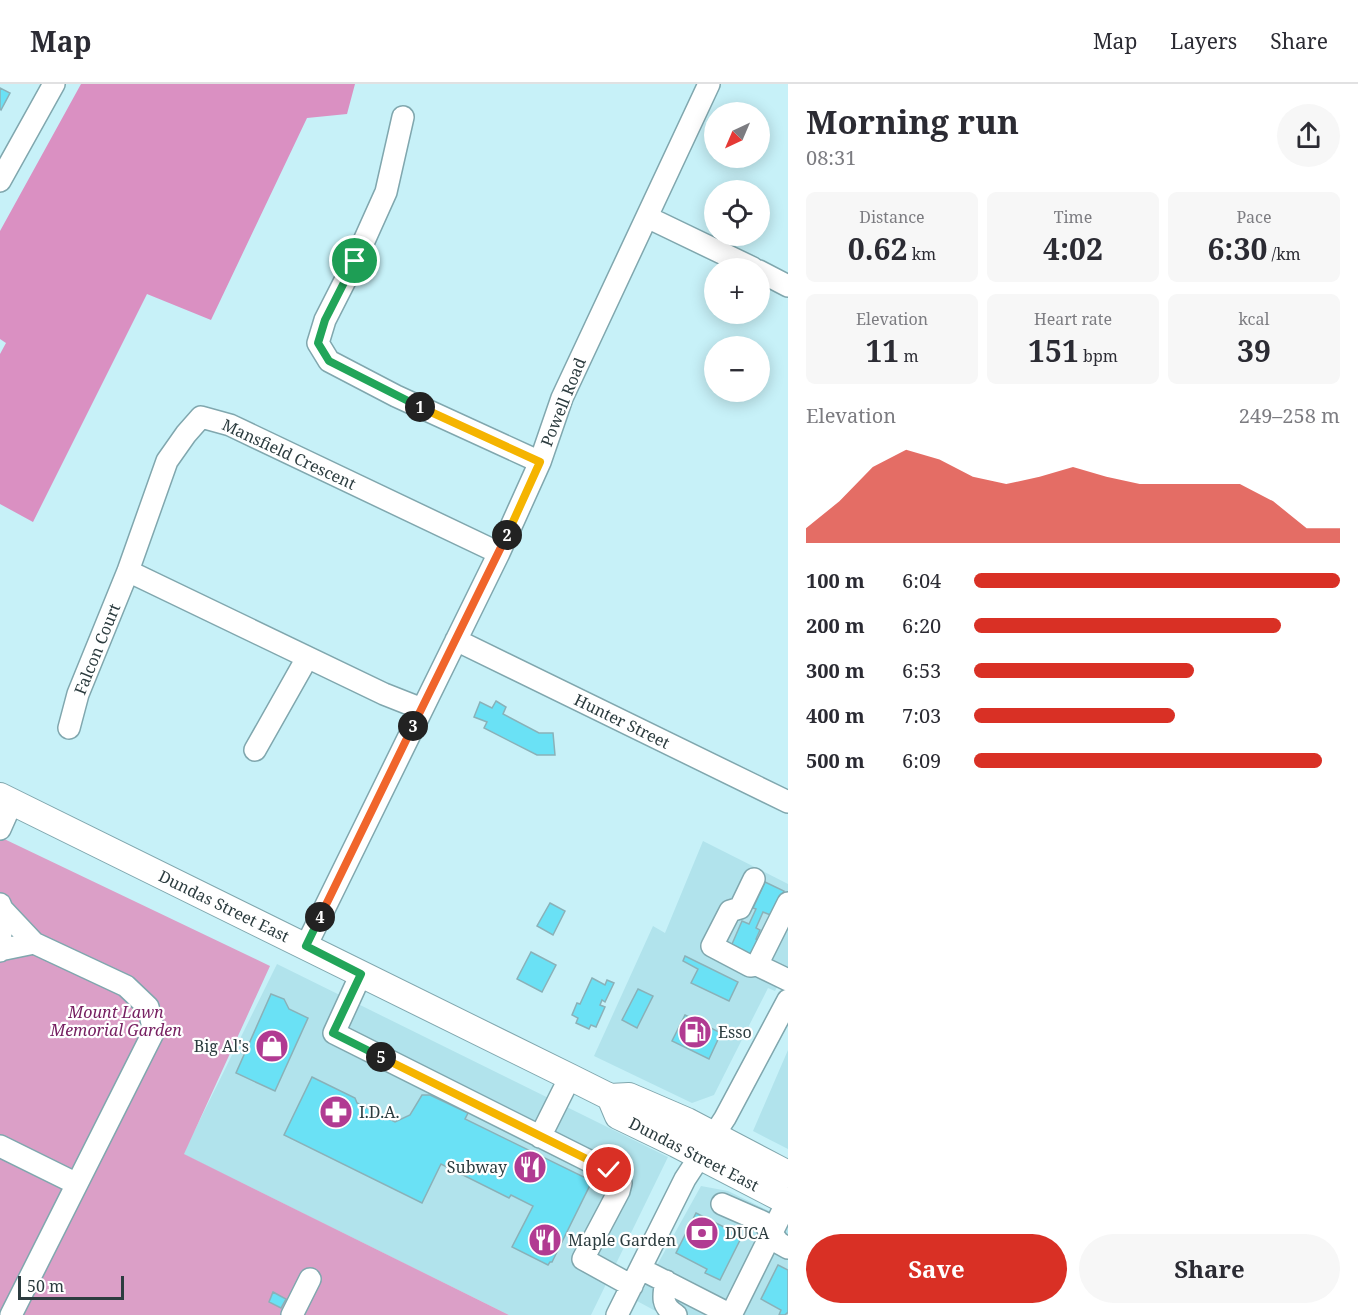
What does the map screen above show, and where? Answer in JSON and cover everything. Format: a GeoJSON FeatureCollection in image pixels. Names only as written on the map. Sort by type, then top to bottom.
{"type":"FeatureCollection","features":[{"type":"Feature","properties":{"kind":"main road","name":"Dundas Street East"},"geometry":{"type":"LineString","coordinates":[[6,799],[570,1077],[610,1096],[629,1096],[687,1121],[788,1174]]}},
{"type":"Feature","properties":{"kind":"main road","name":"Dundas Street East"},"geometry":{"type":"LineString","coordinates":[[610,1096],[618,1116],[787,1202]]}},
{"type":"Feature","properties":{"kind":"street"},"geometry":{"type":"LineString","coordinates":[[0,181],[54,84]]}},
{"type":"Feature","properties":{"kind":"street","name":"Powell Road"},"geometry":{"type":"LineString","coordinates":[[306,946],[499,553],[540,462],[562,398],[709,84]]}},
{"type":"Feature","properties":{"kind":"street"},"geometry":{"type":"LineString","coordinates":[[403,117],[386,192],[325,320],[318,343],[329,361],[396,396],[540,462]]}},
{"type":"Feature","properties":{"kind":"street"},"geometry":{"type":"LineString","coordinates":[[647,217],[732,258]]}},
{"type":"Feature","properties":{"kind":"street"},"geometry":{"type":"LineString","coordinates":[[770,277],[788,286]]}},
{"type":"Feature","properties":{"kind":"street","name":"Mansfield Crescent"},"geometry":{"type":"LineString","coordinates":[[128,571],[167,461],[201,417],[230,425],[499,553]]}},
{"type":"Feature","properties":{"kind":"street"},"geometry":{"type":"LineString","coordinates":[[128,571],[384,694],[422,709]]}},
{"type":"Feature","properties":{"kind":"street","name":"Falcon Court"},"geometry":{"type":"LineString","coordinates":[[69,728],[78,694],[128,571]]}},
{"type":"Feature","properties":{"kind":"street","name":"Hunter Street"},"geometry":{"type":"LineString","coordinates":[[456,640],[788,802]]}},
{"type":"Feature","properties":{"kind":"street"},"geometry":{"type":"LineString","coordinates":[[255,750],[307,657]]}},
{"type":"Feature","properties":{"kind":"street"},"geometry":{"type":"LineString","coordinates":[[0,829],[6,799]]}},
{"type":"Feature","properties":{"kind":"street"},"geometry":{"type":"LineString","coordinates":[[754,879],[740,908],[730,910],[712,946],[750,966],[757,965],[788,980]]}},
{"type":"Feature","properties":{"kind":"street"},"geometry":{"type":"LineString","coordinates":[[757,965],[788,903]]}},
{"type":"Feature","properties":{"kind":"street"},"geometry":{"type":"LineString","coordinates":[[1,907],[0,951],[34,943]]}},
{"type":"Feature","properties":{"kind":"street"},"geometry":{"type":"LineString","coordinates":[[1,907],[34,943],[126,986],[148,1007],[154,1031],[11,1315]]}},
{"type":"Feature","properties":{"kind":"street"},"geometry":{"type":"LineString","coordinates":[[361,974],[333,1033],[617,1175],[621,1183],[619,1191],[583,1259],[636,1277],[666,1281],[731,1315],[787,1202]]}},
{"type":"Feature","properties":{"kind":"street"},"geometry":{"type":"LineString","coordinates":[[617,1315],[685,1179],[714,1134],[788,1000]]}},
{"type":"Feature","properties":{"kind":"street"},"geometry":{"type":"LineString","coordinates":[[540,1137],[570,1077]]}},
{"type":"Feature","properties":{"kind":"street"},"geometry":{"type":"LineString","coordinates":[[0,1146],[77,1184]]}},
{"type":"Feature","properties":{"kind":"street"},"geometry":{"type":"LineString","coordinates":[[722,1204],[763,1222],[778,1243],[788,1248]]}},
{"type":"Feature","properties":{"kind":"street"},"geometry":{"type":"LineString","coordinates":[[292,1315],[310,1280]]}},
{"type":"Feature","properties":{"kind":"street"},"geometry":{"type":"LineString","coordinates":[[666,1281],[665,1304],[676,1315]]}},
{"type":"Feature","properties":{"kind":"shaded area"},"geometry":{"type":"Polygon","coordinates":[[[81,84],[355,84],[347,114],[307,118],[211,320],[147,294],[33,522],[0,504],[0,354],[6,343],[0,339],[0,231],[81,84]]]}},
{"type":"Feature","properties":{"kind":"shaded area"},"geometry":{"type":"Polygon","coordinates":[[[703,841],[788,884],[788,966],[775,991],[768,988],[714,1095],[692,1103],[594,1056],[653,926],[665,933],[703,841]]]}},
{"type":"Feature","properties":{"kind":"shaded area"},"geometry":{"type":"Polygon","coordinates":[[[277,964],[668,1157],[591,1315],[509,1315],[183,1154],[277,964]]]}},
{"type":"Feature","properties":{"kind":"shaded area"},"geometry":{"type":"Polygon","coordinates":[[[788,1050],[788,1149],[753,1131],[788,1050]]]}},
{"type":"Feature","properties":{"kind":"shaded area"},"geometry":{"type":"Polygon","coordinates":[[[701,1186],[728,1191],[788,1220],[788,1315],[663,1315],[637,1301],[701,1186]]]}},
{"type":"Feature","properties":{"kind":"green space","name":"Mount Lawn Memorial Garden"},"geometry":{"type":"Polygon","coordinates":[[[0,837],[270,966],[184,1154],[509,1315],[0,1315],[0,837]]]}},
{"type":"Feature","properties":{"kind":"building"},"geometry":{"type":"Polygon","coordinates":[[[0,88],[10,93],[1,110],[0,109],[0,88]]]}},
{"type":"Feature","properties":{"kind":"building"},"geometry":{"type":"Polygon","coordinates":[[[496,701],[506,707],[503,714],[539,733],[553,733],[555,755],[537,755],[484,728],[487,722],[474,717],[480,702],[492,708],[496,701]]]}},
{"type":"Feature","properties":{"kind":"building"},"geometry":{"type":"Polygon","coordinates":[[[765,882],[784,891],[773,916],[763,912],[756,928],[760,930],[756,939],[763,942],[749,960],[729,951],[742,921],[749,924],[756,909],[753,908],[765,882]]]}},
{"type":"Feature","properties":{"kind":"building"},"geometry":{"type":"Polygon","coordinates":[[[550,903],[565,911],[553,935],[537,926],[550,903]]]}},
{"type":"Feature","properties":{"kind":"building"},"geometry":{"type":"Polygon","coordinates":[[[531,952],[556,965],[542,992],[517,979],[531,952]]]}},
{"type":"Feature","properties":{"kind":"building"},"geometry":{"type":"Polygon","coordinates":[[[685,956],[738,982],[729,1001],[691,983],[698,969],[683,961],[685,956]]]}},
{"type":"Feature","properties":{"kind":"building"},"geometry":{"type":"Polygon","coordinates":[[[592,978],[605,985],[607,980],[614,983],[605,1002],[602,1000],[600,1005],[605,1007],[596,1027],[591,1025],[589,1029],[576,1023],[578,1018],[572,1015],[577,1003],[580,1004],[592,978]]]}},
{"type":"Feature","properties":{"kind":"building"},"geometry":{"type":"Polygon","coordinates":[[[638,989],[653,996],[637,1028],[622,1020],[638,989]]]}},
{"type":"Feature","properties":{"kind":"building","name":"Big Al's"},"geometry":{"type":"Polygon","coordinates":[[[271,994],[284,999],[289,1009],[308,1018],[275,1091],[236,1073],[271,994]]]}},
{"type":"Feature","properties":{"kind":"building"},"geometry":{"type":"Polygon","coordinates":[[[685,1015],[721,1033],[709,1059],[672,1041],[685,1015]]]}},
{"type":"Feature","properties":{"kind":"building"},"geometry":{"type":"Polygon","coordinates":[[[312,1077],[355,1098],[357,1103],[395,1122],[410,1115],[422,1095],[430,1095],[468,1113],[465,1119],[592,1181],[552,1262],[548,1265],[512,1247],[533,1206],[511,1195],[509,1198],[441,1164],[422,1203],[284,1135],[312,1077]]]}},
{"type":"Feature","properties":{"kind":"building"},"geometry":{"type":"Polygon","coordinates":[[[696,1213],[742,1236],[720,1280],[705,1273],[707,1269],[676,1253],[696,1213]]]}},
{"type":"Feature","properties":{"kind":"building"},"geometry":{"type":"Polygon","coordinates":[[[778,1265],[788,1270],[788,1313],[785,1315],[779,1315],[781,1310],[761,1299],[778,1265]]]}},
{"type":"Feature","properties":{"kind":"building"},"geometry":{"type":"Polygon","coordinates":[[[273,1292],[286,1299],[281,1308],[269,1302],[273,1292]]]}},
{"type":"Feature","properties":{"kind":"place","name":"Esso"},"geometry":{"type":"Point","coordinates":[695,1032]}},
{"type":"Feature","properties":{"kind":"place","name":"Big Al's"},"geometry":{"type":"Point","coordinates":[272,1046]}},
{"type":"Feature","properties":{"kind":"place","name":"I.D.A."},"geometry":{"type":"Point","coordinates":[336,1112]}},
{"type":"Feature","properties":{"kind":"place","name":"Subway"},"geometry":{"type":"Point","coordinates":[530,1167]}},
{"type":"Feature","properties":{"kind":"place","name":"DUCA"},"geometry":{"type":"Point","coordinates":[702,1233]}},
{"type":"Feature","properties":{"kind":"place","name":"Maple Garden"},"geometry":{"type":"Point","coordinates":[545,1240]}},
{"type":"Feature","properties":{"kind":"route"},"geometry":{"type":"LineString","coordinates":[[355,261],[325,320],[318,343],[329,361],[396,396],[540,462],[499,553],[306,946],[361,974],[333,1033],[609,1170]]}}]}
